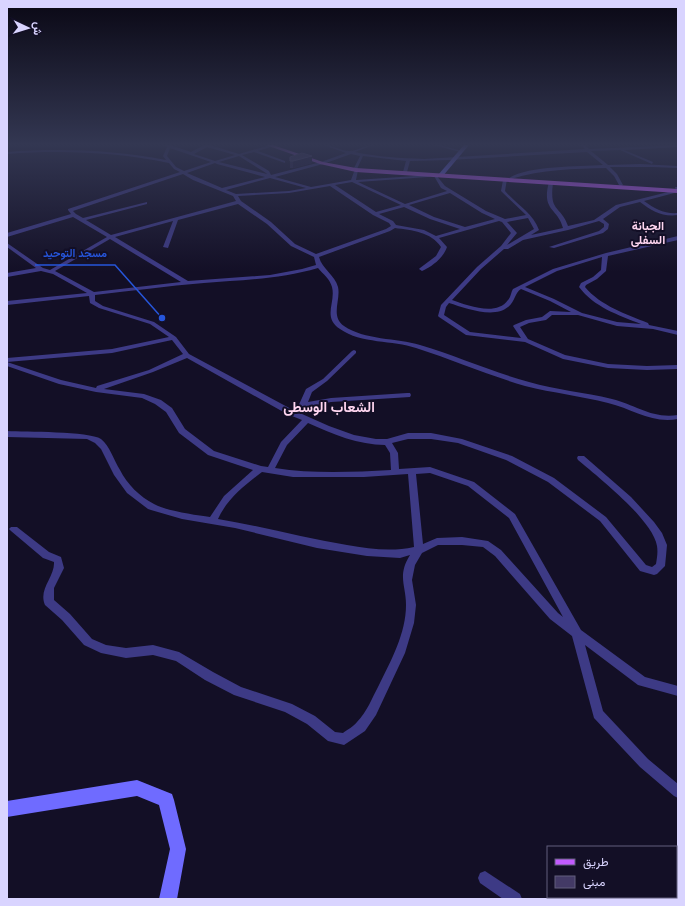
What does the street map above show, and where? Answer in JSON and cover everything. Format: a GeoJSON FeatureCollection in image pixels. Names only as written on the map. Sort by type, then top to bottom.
{"type":"FeatureCollection","features":[{"type":"Feature","properties":{"kind":"main road"},"geometry":{"type":"LineString","coordinates":[[629,187],[678,190]]}},
{"type":"Feature","properties":{"kind":"main road"},"geometry":{"type":"LineString","coordinates":[[647,187],[678,190]]}},
{"type":"Feature","properties":{"kind":"main road"},"geometry":{"type":"LineString","coordinates":[[7,809],[137,788],[166,800],[178,849],[168,899]]}},
{"type":"Feature","properties":{"kind":"street"},"geometry":{"type":"LineString","coordinates":[[140,187],[69,211],[187,283]]}},
{"type":"Feature","properties":{"kind":"street"},"geometry":{"type":"LineString","coordinates":[[220,187],[236,195],[289,192],[318,187]]}},
{"type":"Feature","properties":{"kind":"street"},"geometry":{"type":"LineString","coordinates":[[224,189],[230,187]]}},
{"type":"Feature","properties":{"kind":"street"},"geometry":{"type":"LineString","coordinates":[[333,187],[375,214],[391,222],[394,226],[409,228],[437,237],[502,220],[529,216]]}},
{"type":"Feature","properties":{"kind":"street"},"geometry":{"type":"LineString","coordinates":[[366,187],[432,218],[466,229]]}},
{"type":"Feature","properties":{"kind":"street"},"geometry":{"type":"LineString","coordinates":[[444,187],[484,212],[502,220],[511,227],[514,233],[509,241],[478,269],[443,306],[441,316],[468,334],[526,340],[563,357],[608,366],[647,368],[678,367]]}},
{"type":"Feature","properties":{"kind":"street"},"geometry":{"type":"LineString","coordinates":[[498,252],[537,230],[535,223],[529,216],[508,198],[503,191],[505,187]]}},
{"type":"Feature","properties":{"kind":"street"},"geometry":{"type":"LineString","coordinates":[[551,187],[551,204],[565,222],[566,229]]}},
{"type":"Feature","properties":{"kind":"street"},"geometry":{"type":"LineString","coordinates":[[523,239],[596,221],[618,206],[678,190]]}},
{"type":"Feature","properties":{"kind":"street"},"geometry":{"type":"LineString","coordinates":[[375,214],[450,192]]}},
{"type":"Feature","properties":{"kind":"street"},"geometry":{"type":"LineString","coordinates":[[236,195],[239,202],[269,223],[293,245],[316,256],[388,230],[394,226]]}},
{"type":"Feature","properties":{"kind":"street"},"geometry":{"type":"LineString","coordinates":[[640,200],[663,215],[670,216],[678,214]]}},
{"type":"Feature","properties":{"kind":"street"},"geometry":{"type":"LineString","coordinates":[[50,272],[110,237],[239,202]]}},
{"type":"Feature","properties":{"kind":"street"},"geometry":{"type":"LineString","coordinates":[[82,220],[145,203]]}},
{"type":"Feature","properties":{"kind":"street"},"geometry":{"type":"LineString","coordinates":[[7,235],[74,215]]}},
{"type":"Feature","properties":{"kind":"street"},"geometry":{"type":"LineString","coordinates":[[166,247],[176,219]]}},
{"type":"Feature","properties":{"kind":"street"},"geometry":{"type":"LineString","coordinates":[[552,247],[601,232],[606,228],[607,224],[600,219]]}},
{"type":"Feature","properties":{"kind":"street"},"geometry":{"type":"LineString","coordinates":[[422,269],[440,256],[442,252],[444,247],[437,237]]}},
{"type":"Feature","properties":{"kind":"street"},"geometry":{"type":"LineString","coordinates":[[448,301],[470,308],[498,310],[504,308],[511,302],[514,290],[555,270],[605,255],[678,238]]}},
{"type":"Feature","properties":{"kind":"street"},"geometry":{"type":"LineString","coordinates":[[7,245],[41,269],[50,272],[92,294]]}},
{"type":"Feature","properties":{"kind":"street"},"geometry":{"type":"LineString","coordinates":[[605,255],[604,270],[595,278],[583,284],[582,287],[584,291],[591,297],[615,311],[653,327]]}},
{"type":"Feature","properties":{"kind":"street"},"geometry":{"type":"LineString","coordinates":[[316,256],[319,266],[333,282],[336,288],[333,302],[336,323],[342,328],[363,337],[408,343],[542,388],[612,402],[645,415],[672,419],[678,417]]}},
{"type":"Feature","properties":{"kind":"street"},"geometry":{"type":"LineString","coordinates":[[7,303],[293,273],[319,266]]}},
{"type":"Feature","properties":{"kind":"street"},"geometry":{"type":"LineString","coordinates":[[7,275],[41,269]]}},
{"type":"Feature","properties":{"kind":"street"},"geometry":{"type":"LineString","coordinates":[[520,287],[580,314],[617,324],[653,327],[678,333]]}},
{"type":"Feature","properties":{"kind":"street"},"geometry":{"type":"LineString","coordinates":[[92,294],[92,302],[101,307],[152,323],[174,338],[187,354],[307,420],[353,437],[376,442],[387,442],[408,436],[431,436],[459,441],[509,458],[551,480],[603,519],[644,568],[654,571],[660,566],[662,544],[651,524],[616,488],[581,458]]}},
{"type":"Feature","properties":{"kind":"street"},"geometry":{"type":"LineString","coordinates":[[526,340],[516,326],[528,321],[544,319],[550,313],[580,314]]}},
{"type":"Feature","properties":{"kind":"street"},"geometry":{"type":"LineString","coordinates":[[7,360],[109,352],[144,346],[174,338]]}},
{"type":"Feature","properties":{"kind":"street"},"geometry":{"type":"LineString","coordinates":[[299,416],[309,391],[325,380],[354,352]]}},
{"type":"Feature","properties":{"kind":"street"},"geometry":{"type":"LineString","coordinates":[[96,390],[151,371],[187,354]]}},
{"type":"Feature","properties":{"kind":"street"},"geometry":{"type":"LineString","coordinates":[[7,364],[59,382],[96,390],[144,396],[158,402],[168,410],[182,431],[211,453],[260,469],[293,474],[364,474],[430,470],[471,484],[512,516],[577,633],[598,714],[644,763],[678,792]]}},
{"type":"Feature","properties":{"kind":"street"},"geometry":{"type":"LineString","coordinates":[[302,406],[330,400],[407,395]]}},
{"type":"Feature","properties":{"kind":"street"},"geometry":{"type":"LineString","coordinates":[[270,470],[284,444],[307,420]]}},
{"type":"Feature","properties":{"kind":"street"},"geometry":{"type":"LineString","coordinates":[[7,434],[88,437],[98,441],[104,448],[117,473],[130,491],[151,507],[182,516],[235,525],[317,544],[367,552],[400,554],[419,550],[437,542],[462,541],[485,544],[498,553],[554,616],[642,681],[678,690]]}},
{"type":"Feature","properties":{"kind":"street"},"geometry":{"type":"LineString","coordinates":[[387,442],[394,453],[395,472]]}},
{"type":"Feature","properties":{"kind":"street"},"geometry":{"type":"LineString","coordinates":[[212,522],[216,511],[225,499],[260,469]]}},
{"type":"Feature","properties":{"kind":"street"},"geometry":{"type":"LineString","coordinates":[[14,529],[46,555],[58,560],[58,568],[50,588],[49,602],[88,642],[105,650],[126,653],[154,650],[179,657],[209,676],[238,691],[288,708],[311,720],[332,737],[344,739],[361,727],[372,711],[400,653],[409,623],[411,605],[407,580],[410,564],[419,550],[412,471]]}},
{"type":"Feature","properties":{"kind":"street"},"geometry":{"type":"LineString","coordinates":[[485,878],[515,899]]}},
{"type":"Feature","properties":{"kind":"place","name":"مسجد التوحيد"},"geometry":{"type":"Point","coordinates":[162,318]}},
{"type":"Feature","properties":{"kind":"district","name":"الجبانة السفلى"},"geometry":{"type":"Point","coordinates":[648,233]}},
{"type":"Feature","properties":{"kind":"district","name":"الشعاب الوسطى"},"geometry":{"type":"Point","coordinates":[329,407]}}]}
